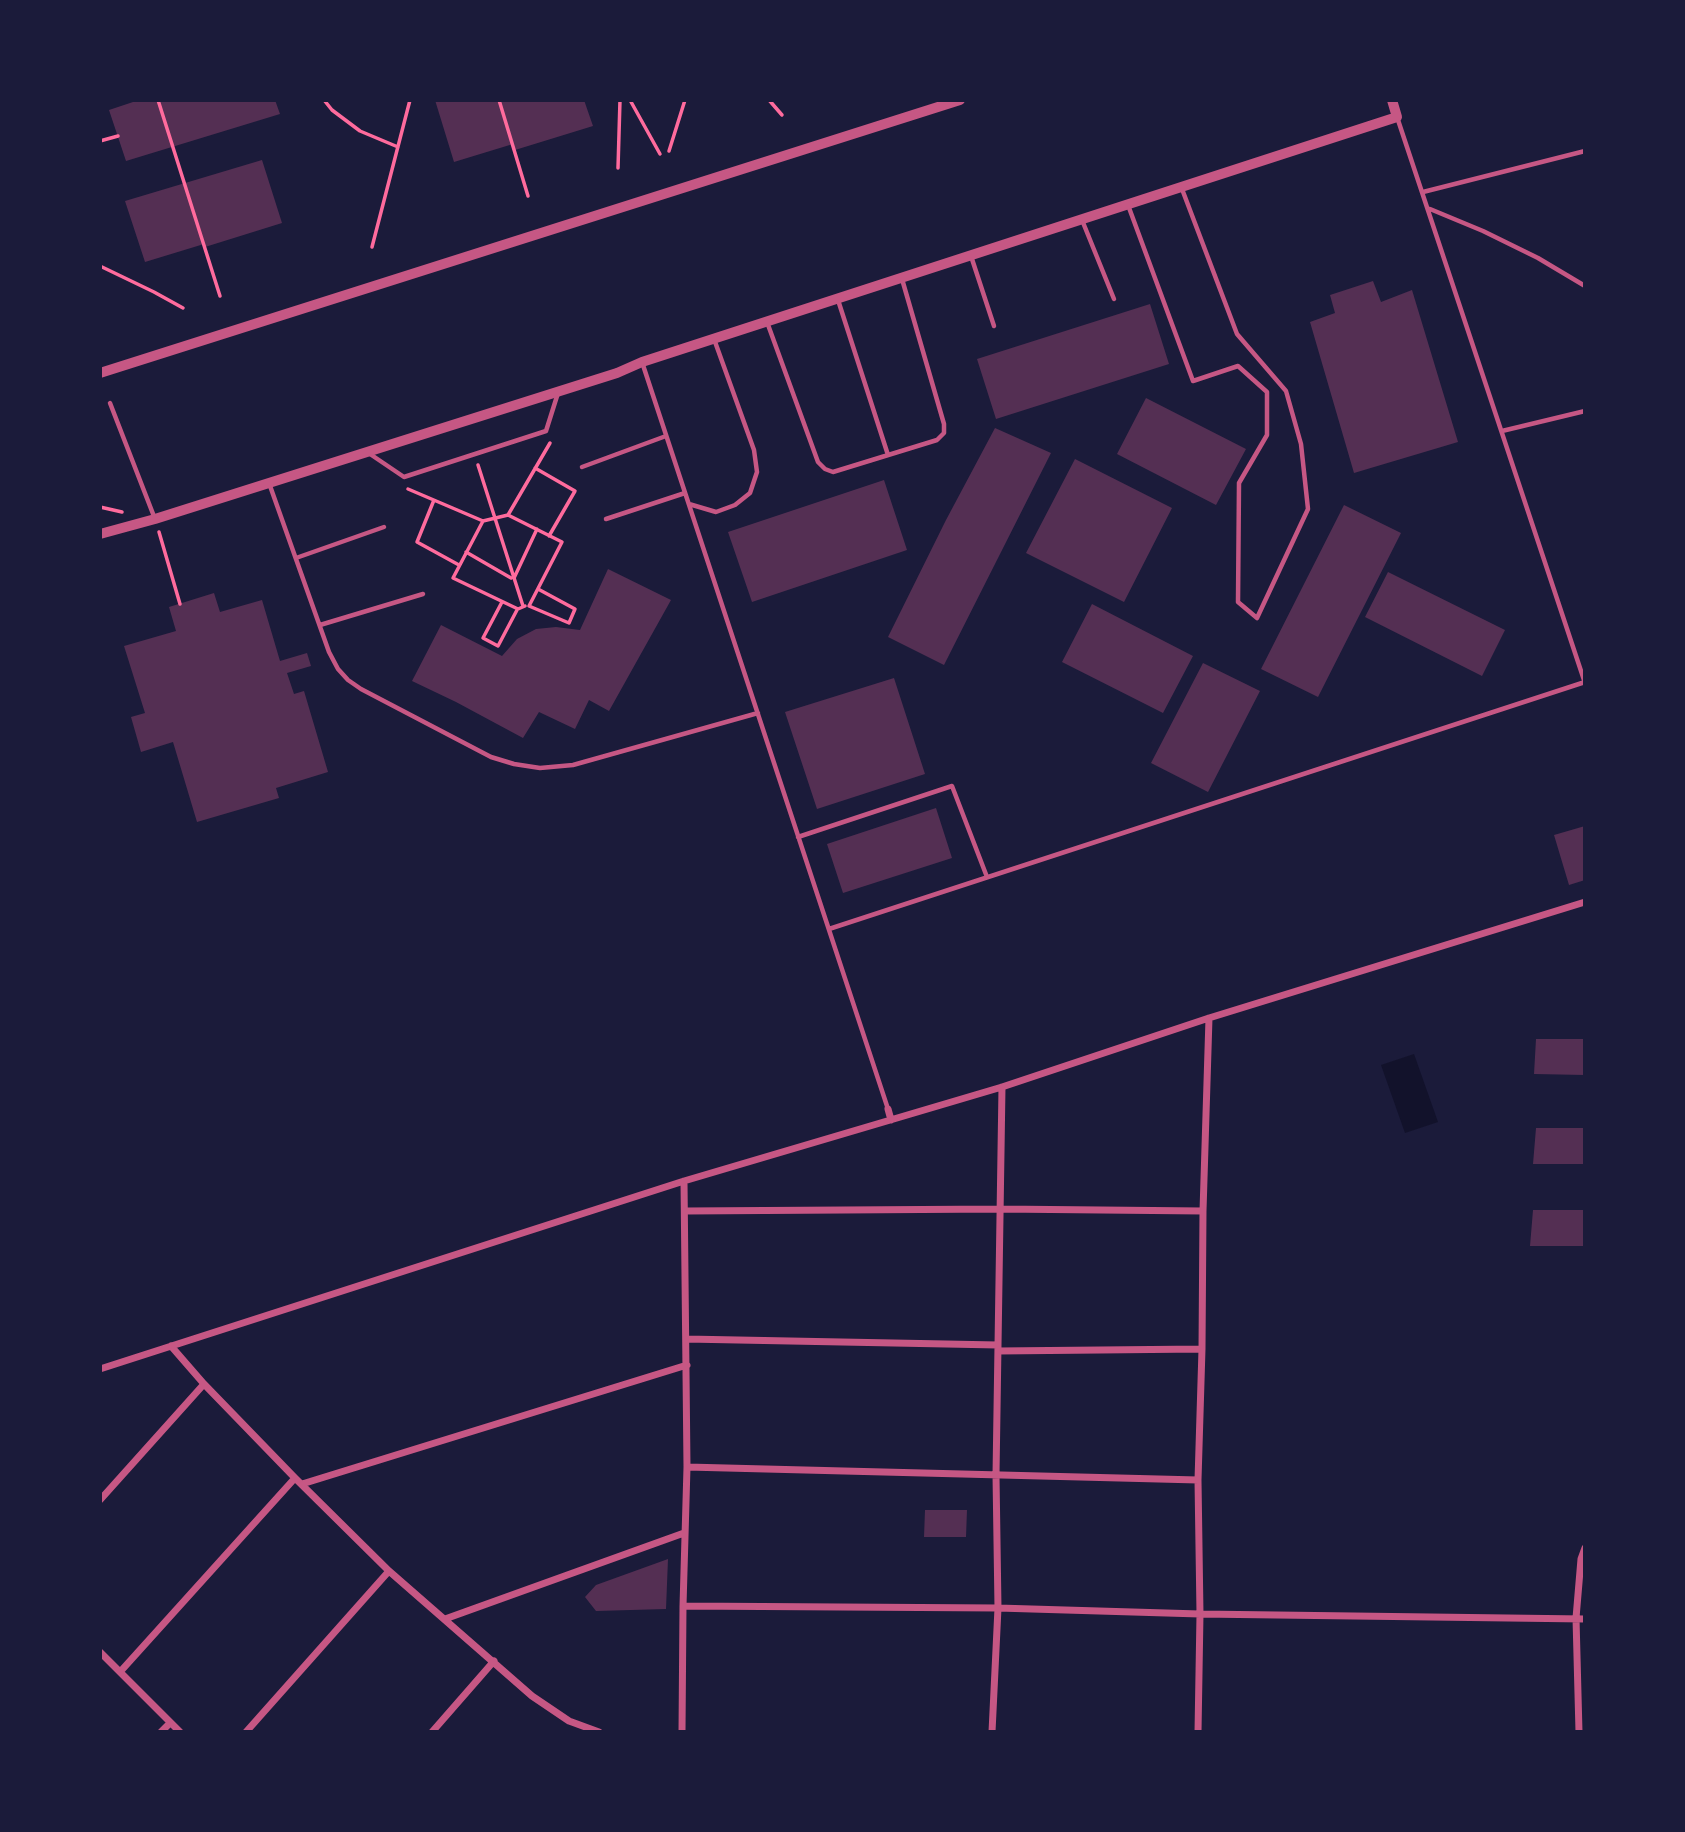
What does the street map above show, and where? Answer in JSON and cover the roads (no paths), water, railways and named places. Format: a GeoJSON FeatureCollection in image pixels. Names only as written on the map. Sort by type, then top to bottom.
{"type":"FeatureCollection","features":[{"type":"Feature","properties":{"kind":"street"},"geometry":{"type":"LineString","coordinates":[[100,373],[960,100]]}},
{"type":"Feature","properties":{"kind":"street"},"geometry":{"type":"LineString","coordinates":[[100,534],[156,523],[269,482],[617,373],[642,362],[1397,117],[1392,100]]}},
{"type":"Feature","properties":{"kind":"street"},"geometry":{"type":"LineString","coordinates":[[100,1369],[684,1181],[1002,1087],[1209,1018],[1585,902]]}},
{"type":"Feature","properties":{"kind":"street"},"geometry":{"type":"LineString","coordinates":[[1198,1732],[1198,1480],[1209,1018]]}},
{"type":"Feature","properties":{"kind":"street"},"geometry":{"type":"LineString","coordinates":[[992,1732],[998,1608],[996,1475],[1002,1087]]}},
{"type":"Feature","properties":{"kind":"street"},"geometry":{"type":"LineString","coordinates":[[888,1108],[891,1120]]}},
{"type":"Feature","properties":{"kind":"street"},"geometry":{"type":"LineString","coordinates":[[682,1732],[687,1467],[684,1181]]}},
{"type":"Feature","properties":{"kind":"street"},"geometry":{"type":"LineString","coordinates":[[686,1211],[1203,1211]]}},
{"type":"Feature","properties":{"kind":"street"},"geometry":{"type":"LineString","coordinates":[[686,1339],[998,1348],[1202,1349]]}},
{"type":"Feature","properties":{"kind":"street"},"geometry":{"type":"LineString","coordinates":[[171,1346],[295,1478],[389,1571],[532,1696],[569,1721],[599,1732]]}},
{"type":"Feature","properties":{"kind":"street"},"geometry":{"type":"LineString","coordinates":[[302,1484],[687,1365]]}},
{"type":"Feature","properties":{"kind":"street"},"geometry":{"type":"LineString","coordinates":[[100,1500],[204,1384]]}},
{"type":"Feature","properties":{"kind":"street"},"geometry":{"type":"LineString","coordinates":[[687,1467],[1198,1480]]}},
{"type":"Feature","properties":{"kind":"street"},"geometry":{"type":"LineString","coordinates":[[120,1672],[295,1478]]}},
{"type":"Feature","properties":{"kind":"street"},"geometry":{"type":"LineString","coordinates":[[445,1619],[684,1533]]}},
{"type":"Feature","properties":{"kind":"street"},"geometry":{"type":"LineString","coordinates":[[1579,1732],[1576,1618],[1581,1559],[1585,1548]]}},
{"type":"Feature","properties":{"kind":"street"},"geometry":{"type":"LineString","coordinates":[[246,1732],[389,1571]]}},
{"type":"Feature","properties":{"kind":"street"},"geometry":{"type":"LineString","coordinates":[[683,1606],[998,1608],[1200,1614],[1585,1619]]}},
{"type":"Feature","properties":{"kind":"street"},"geometry":{"type":"LineString","coordinates":[[100,1652],[180,1732]]}},
{"type":"Feature","properties":{"kind":"street"},"geometry":{"type":"LineString","coordinates":[[432,1732],[494,1661]]}},
{"type":"Feature","properties":{"kind":"street"},"geometry":{"type":"LineString","coordinates":[[161,1732],[170,1723]]}},
{"type":"Feature","properties":{"kind":"lane"},"geometry":{"type":"LineString","coordinates":[[829,929],[1585,683],[1397,117]]}},
{"type":"Feature","properties":{"kind":"lane"},"geometry":{"type":"LineString","coordinates":[[1423,192],[1585,150]]}},
{"type":"Feature","properties":{"kind":"lane"},"geometry":{"type":"LineString","coordinates":[[1128,204],[1193,381],[1238,366],[1266,392],[1266,435],[1239,483],[1238,602],[1256,618],[1308,509],[1301,444],[1286,391],[1237,334],[1181,187]]}},
{"type":"Feature","properties":{"kind":"lane"},"geometry":{"type":"LineString","coordinates":[[1429,209],[1483,231],[1585,285]]}},
{"type":"Feature","properties":{"kind":"lane"},"geometry":{"type":"LineString","coordinates":[[1082,219],[1114,299]]}},
{"type":"Feature","properties":{"kind":"lane"},"geometry":{"type":"LineString","coordinates":[[971,255],[994,326]]}},
{"type":"Feature","properties":{"kind":"lane"},"geometry":{"type":"LineString","coordinates":[[767,322],[818,462],[825,469],[833,472],[937,440],[944,433],[944,424],[902,278]]}},
{"type":"Feature","properties":{"kind":"lane"},"geometry":{"type":"LineString","coordinates":[[837,299],[888,455]]}},
{"type":"Feature","properties":{"kind":"lane"},"geometry":{"type":"LineString","coordinates":[[688,504],[716,512],[735,505],[750,493],[757,472],[754,450],[714,339]]}},
{"type":"Feature","properties":{"kind":"lane"},"geometry":{"type":"LineString","coordinates":[[642,362],[888,1108]]}},
{"type":"Feature","properties":{"kind":"lane"},"geometry":{"type":"LineString","coordinates":[[366,452],[404,477],[546,431],[559,391]]}},
{"type":"Feature","properties":{"kind":"lane"},"geometry":{"type":"LineString","coordinates":[[110,403],[156,523]]}},
{"type":"Feature","properties":{"kind":"lane"},"geometry":{"type":"LineString","coordinates":[[1502,431],[1585,411]]}},
{"type":"Feature","properties":{"kind":"lane"},"geometry":{"type":"LineString","coordinates":[[582,467],[666,436]]}},
{"type":"Feature","properties":{"kind":"lane"},"geometry":{"type":"LineString","coordinates":[[269,482],[329,652],[338,669],[361,689],[491,757],[540,768],[573,765],[758,713]]}},
{"type":"Feature","properties":{"kind":"lane"},"geometry":{"type":"LineString","coordinates":[[606,519],[685,493]]}},
{"type":"Feature","properties":{"kind":"lane"},"geometry":{"type":"LineString","coordinates":[[296,558],[384,527]]}},
{"type":"Feature","properties":{"kind":"lane"},"geometry":{"type":"LineString","coordinates":[[320,625],[423,594]]}},
{"type":"Feature","properties":{"kind":"lane"},"geometry":{"type":"LineString","coordinates":[[798,837],[952,786],[987,877]]}}]}
